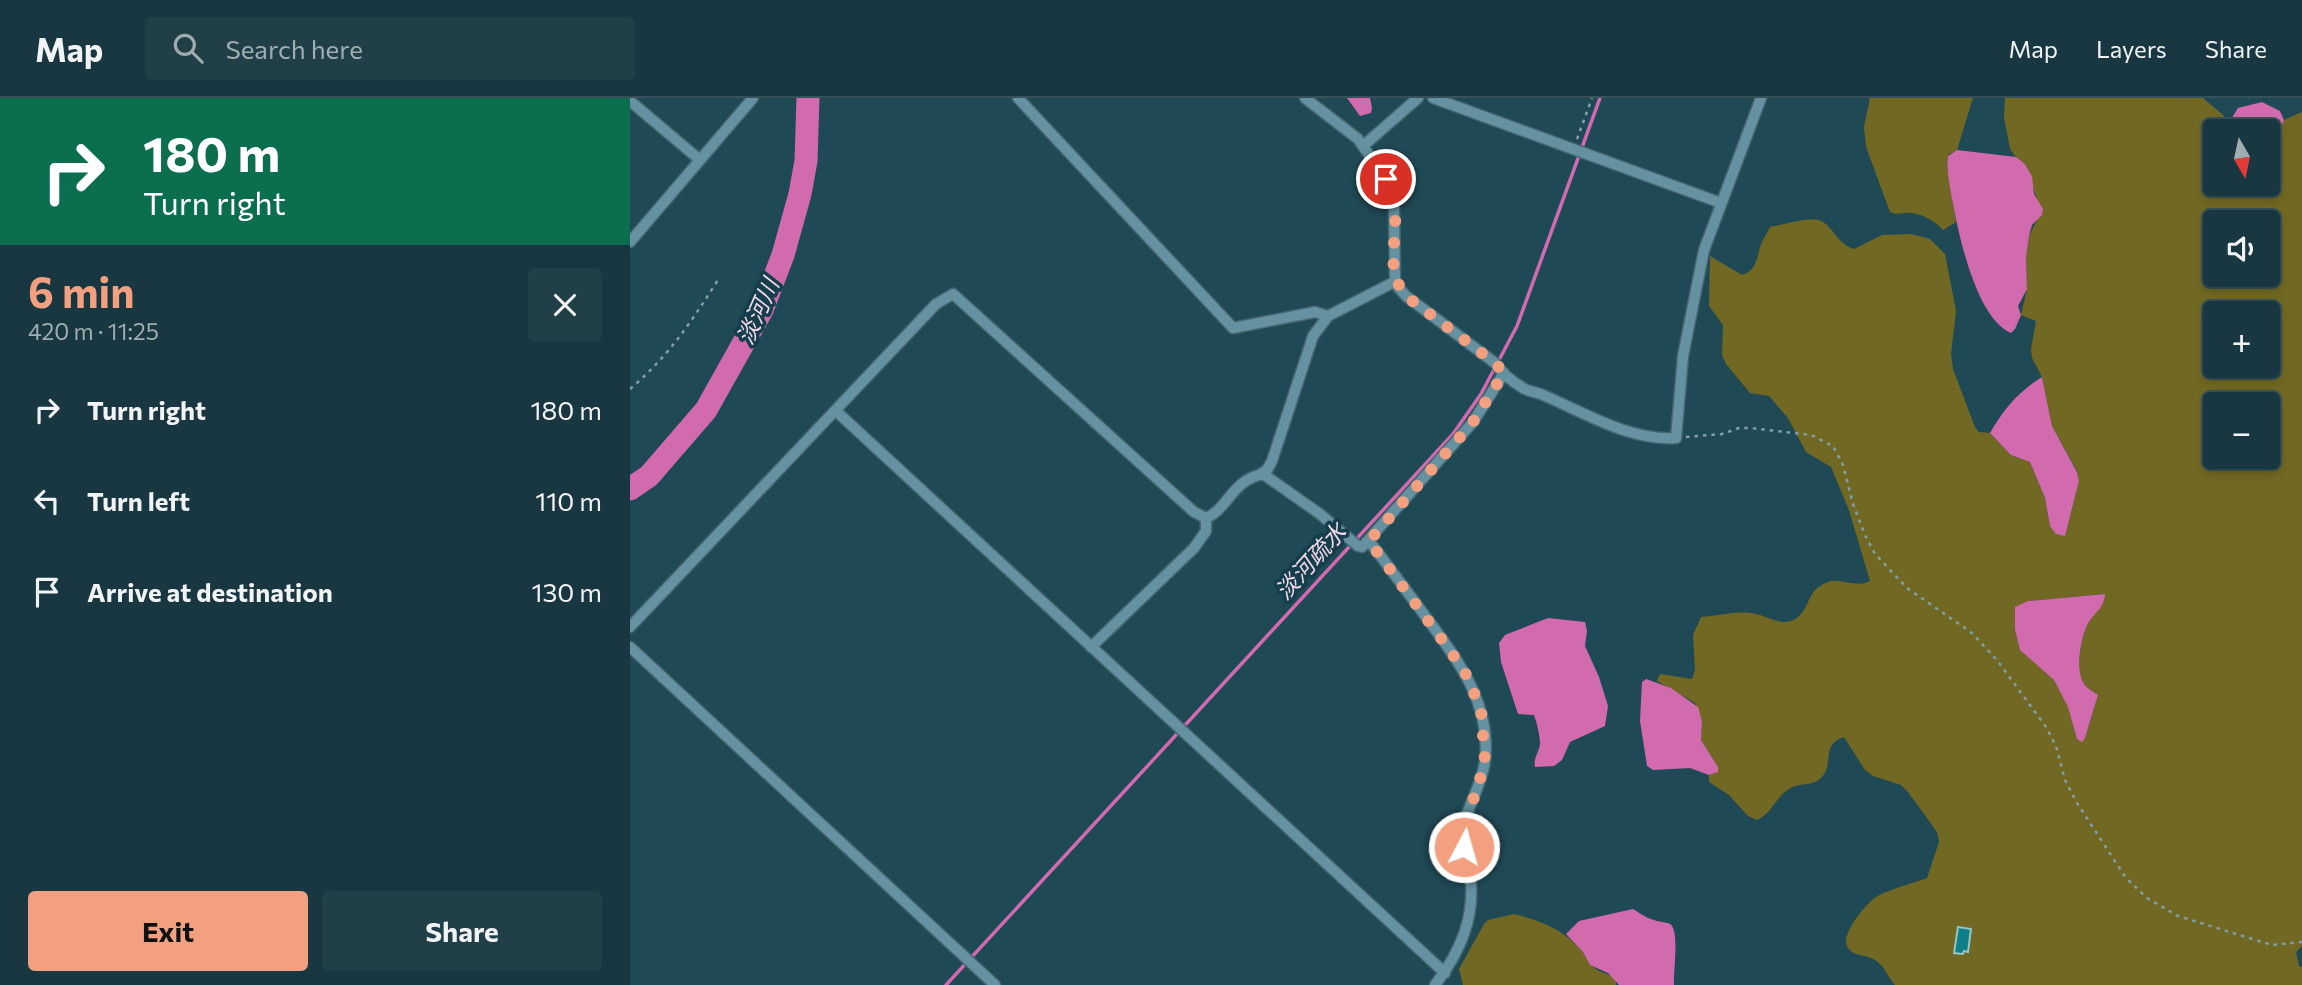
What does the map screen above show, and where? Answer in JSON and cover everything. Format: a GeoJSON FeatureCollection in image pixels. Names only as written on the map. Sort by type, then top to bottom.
{"type":"FeatureCollection","features":[{"type":"Feature","properties":{"kind":"street"},"geometry":{"type":"LineString","coordinates":[[630,242],[754,98]]}},
{"type":"Feature","properties":{"kind":"street"},"geometry":{"type":"LineString","coordinates":[[1018,98],[1233,328],[1315,312],[1328,316]]}},
{"type":"Feature","properties":{"kind":"street"},"geometry":{"type":"LineString","coordinates":[[1305,98],[1363,146],[1386,179],[1394,207],[1396,281],[1400,290],[1524,389],[1646,436],[1676,438],[1683,356],[1704,250],[1761,98]]}},
{"type":"Feature","properties":{"kind":"street"},"geometry":{"type":"LineString","coordinates":[[1363,146],[1418,98]]}},
{"type":"Feature","properties":{"kind":"street"},"geometry":{"type":"LineString","coordinates":[[1433,98],[1721,203]]}},
{"type":"Feature","properties":{"kind":"street"},"geometry":{"type":"LineString","coordinates":[[630,101],[699,160]]}},
{"type":"Feature","properties":{"kind":"street"},"geometry":{"type":"LineString","coordinates":[[630,627],[634,613],[836,411],[936,304],[953,294],[1194,512],[1206,518],[1213,515],[1238,486],[1267,470],[1313,336],[1328,316],[1396,281]]}},
{"type":"Feature","properties":{"kind":"street"},"geometry":{"type":"LineString","coordinates":[[1359,542],[1473,422],[1499,368]]}},
{"type":"Feature","properties":{"kind":"street"},"geometry":{"type":"LineString","coordinates":[[836,411],[1445,972]]}},
{"type":"Feature","properties":{"kind":"street"},"geometry":{"type":"LineString","coordinates":[[1261,474],[1359,542],[1449,649],[1467,676],[1481,710],[1485,761],[1463,825],[1472,891],[1470,918],[1463,941],[1435,985]]}},
{"type":"Feature","properties":{"kind":"street"},"geometry":{"type":"LineString","coordinates":[[1091,647],[1194,548],[1206,531],[1206,518]]}},
{"type":"Feature","properties":{"kind":"street"},"geometry":{"type":"LineString","coordinates":[[630,647],[995,985]]}},
{"type":"Feature","properties":{"kind":"path"},"geometry":{"type":"LineString","coordinates":[[1578,150],[1592,98]]}},
{"type":"Feature","properties":{"kind":"path"},"geometry":{"type":"LineString","coordinates":[[630,389],[686,331],[718,280]]}},
{"type":"Feature","properties":{"kind":"path"},"geometry":{"type":"LineString","coordinates":[[1676,438],[1722,434],[1739,428],[1751,428],[1811,435],[1833,446],[1843,465],[1865,536],[1875,554],[1907,587],[1972,634],[1997,660],[2046,727],[2056,746],[2065,780],[2077,803],[2126,878],[2147,898],[2178,916],[2272,945],[2302,942]]}},
{"type":"Feature","properties":{"kind":"shaded area"},"geometry":{"type":"Polygon","coordinates":[[[1347,98],[1370,98],[1371,113],[1360,116],[1347,98]]]}},
{"type":"Feature","properties":{"kind":"shaded area"},"geometry":{"type":"Polygon","coordinates":[[[1870,98],[1973,98],[1957,150],[1948,155],[1947,167],[1956,222],[1943,230],[1921,215],[1890,212],[1866,147],[1864,127],[1870,98]]]}},
{"type":"Feature","properties":{"kind":"shaded area"},"geometry":{"type":"Polygon","coordinates":[[[2005,98],[2203,98],[2228,119],[2203,119],[2203,196],[2280,196],[2280,131],[2284,120],[2302,112],[2302,946],[2296,952],[2299,966],[2302,967],[2302,985],[1895,985],[1878,962],[1849,950],[1846,940],[1856,919],[1876,897],[1927,878],[1939,842],[1937,832],[1908,792],[1901,785],[1873,776],[1865,770],[1844,737],[1832,745],[1825,773],[1821,778],[1814,783],[1789,789],[1757,820],[1748,816],[1729,795],[1709,782],[1709,775],[1718,772],[1718,767],[1701,740],[1702,721],[1695,703],[1657,681],[1660,674],[1692,679],[1695,670],[1693,635],[1701,617],[1744,613],[1780,622],[1791,621],[1801,614],[1812,594],[1821,585],[1833,581],[1859,584],[1870,581],[1849,510],[1831,467],[1806,452],[1788,418],[1769,396],[1750,393],[1726,364],[1722,355],[1723,325],[1709,306],[1710,256],[1742,275],[1754,266],[1770,227],[1803,220],[1821,221],[1843,243],[1854,249],[1882,235],[1911,234],[1930,239],[1945,254],[1956,311],[1951,354],[1953,369],[1975,427],[1979,432],[1990,433],[2011,455],[2030,462],[2045,498],[2050,526],[2065,536],[2079,481],[2077,471],[2052,426],[2042,377],[2032,358],[2036,321],[2021,315],[2027,289],[2026,258],[2029,236],[2038,218],[2038,202],[2024,163],[2010,149],[2004,117],[2005,98]],[[2104,594],[2028,601],[2020,649],[2054,680],[2068,706],[2077,739],[2082,741],[2098,695],[2086,686],[2082,679],[2079,663],[2081,644],[2086,628],[2104,594]]]}},
{"type":"Feature","properties":{"kind":"shaded area"},"geometry":{"type":"Polygon","coordinates":[[[2262,102],[2280,111],[2284,120],[2280,131],[2280,119],[2231,119],[2238,108],[2262,102]]]}},
{"type":"Feature","properties":{"kind":"shaded area"},"geometry":{"type":"Polygon","coordinates":[[[1957,150],[2016,157],[2024,163],[2032,176],[2034,194],[2043,209],[2042,215],[2032,225],[2029,236],[2026,258],[2027,289],[2018,306],[2021,315],[2011,333],[1998,324],[1987,310],[1963,249],[1948,170],[1948,156],[1957,150]]]}},
{"type":"Feature","properties":{"kind":"shaded area"},"geometry":{"type":"Polygon","coordinates":[[[2042,377],[2052,426],[2077,472],[2079,481],[2065,536],[2056,534],[2050,526],[2045,498],[2030,462],[2011,455],[1990,433],[2012,402],[2042,377]]]}},
{"type":"Feature","properties":{"kind":"shaded area"},"geometry":{"type":"Polygon","coordinates":[[[2105,594],[2101,606],[2086,628],[2081,644],[2079,663],[2082,679],[2086,686],[2098,695],[2082,742],[2077,739],[2068,707],[2054,680],[2020,650],[2015,629],[2015,607],[2028,601],[2105,594]]]}},
{"type":"Feature","properties":{"kind":"shaded area"},"geometry":{"type":"Polygon","coordinates":[[[1548,618],[1585,622],[1585,646],[1608,706],[1605,726],[1570,742],[1562,760],[1554,766],[1535,767],[1540,744],[1534,715],[1518,714],[1501,662],[1499,643],[1505,635],[1548,618]]]}},
{"type":"Feature","properties":{"kind":"shaded area"},"geometry":{"type":"Polygon","coordinates":[[[1646,679],[1671,688],[1698,707],[1702,721],[1701,740],[1718,767],[1718,772],[1709,775],[1690,768],[1653,770],[1647,766],[1640,721],[1642,682],[1646,679]]]}},
{"type":"Feature","properties":{"kind":"shaded area"},"geometry":{"type":"Polygon","coordinates":[[[1633,909],[1648,918],[1670,924],[1673,928],[1674,985],[1619,985],[1608,973],[1590,965],[1583,952],[1566,934],[1579,921],[1633,909]]]}},
{"type":"Feature","properties":{"kind":"shaded area"},"geometry":{"type":"Polygon","coordinates":[[[1514,914],[1560,931],[1575,943],[1593,967],[1616,979],[1616,985],[1463,985],[1459,969],[1484,924],[1488,920],[1514,914]]]}},
{"type":"Feature","properties":{"kind":"building"},"geometry":{"type":"Polygon","coordinates":[[[1958,927],[1971,929],[1968,952],[1964,951],[1963,954],[1954,953],[1958,927]]]}},
{"type":"Feature","properties":{"kind":"waterway","name":"淡河川"},"geometry":{"type":"LineString","coordinates":[[630,489],[649,476],[706,410],[762,310],[783,255],[800,194],[806,161],[808,98]]}},
{"type":"Feature","properties":{"kind":"waterway","name":"淡河疏水"},"geometry":{"type":"LineString","coordinates":[[946,985],[1453,434],[1481,394],[1517,326],[1600,98]]}},
{"type":"Feature","properties":{"kind":"route"},"geometry":{"type":"LineString","coordinates":[[1386,179],[1394,207],[1394,270],[1398,287],[1504,373],[1458,441],[1369,541],[1467,676],[1481,710],[1485,761],[1463,825],[1464,847]]}}]}
